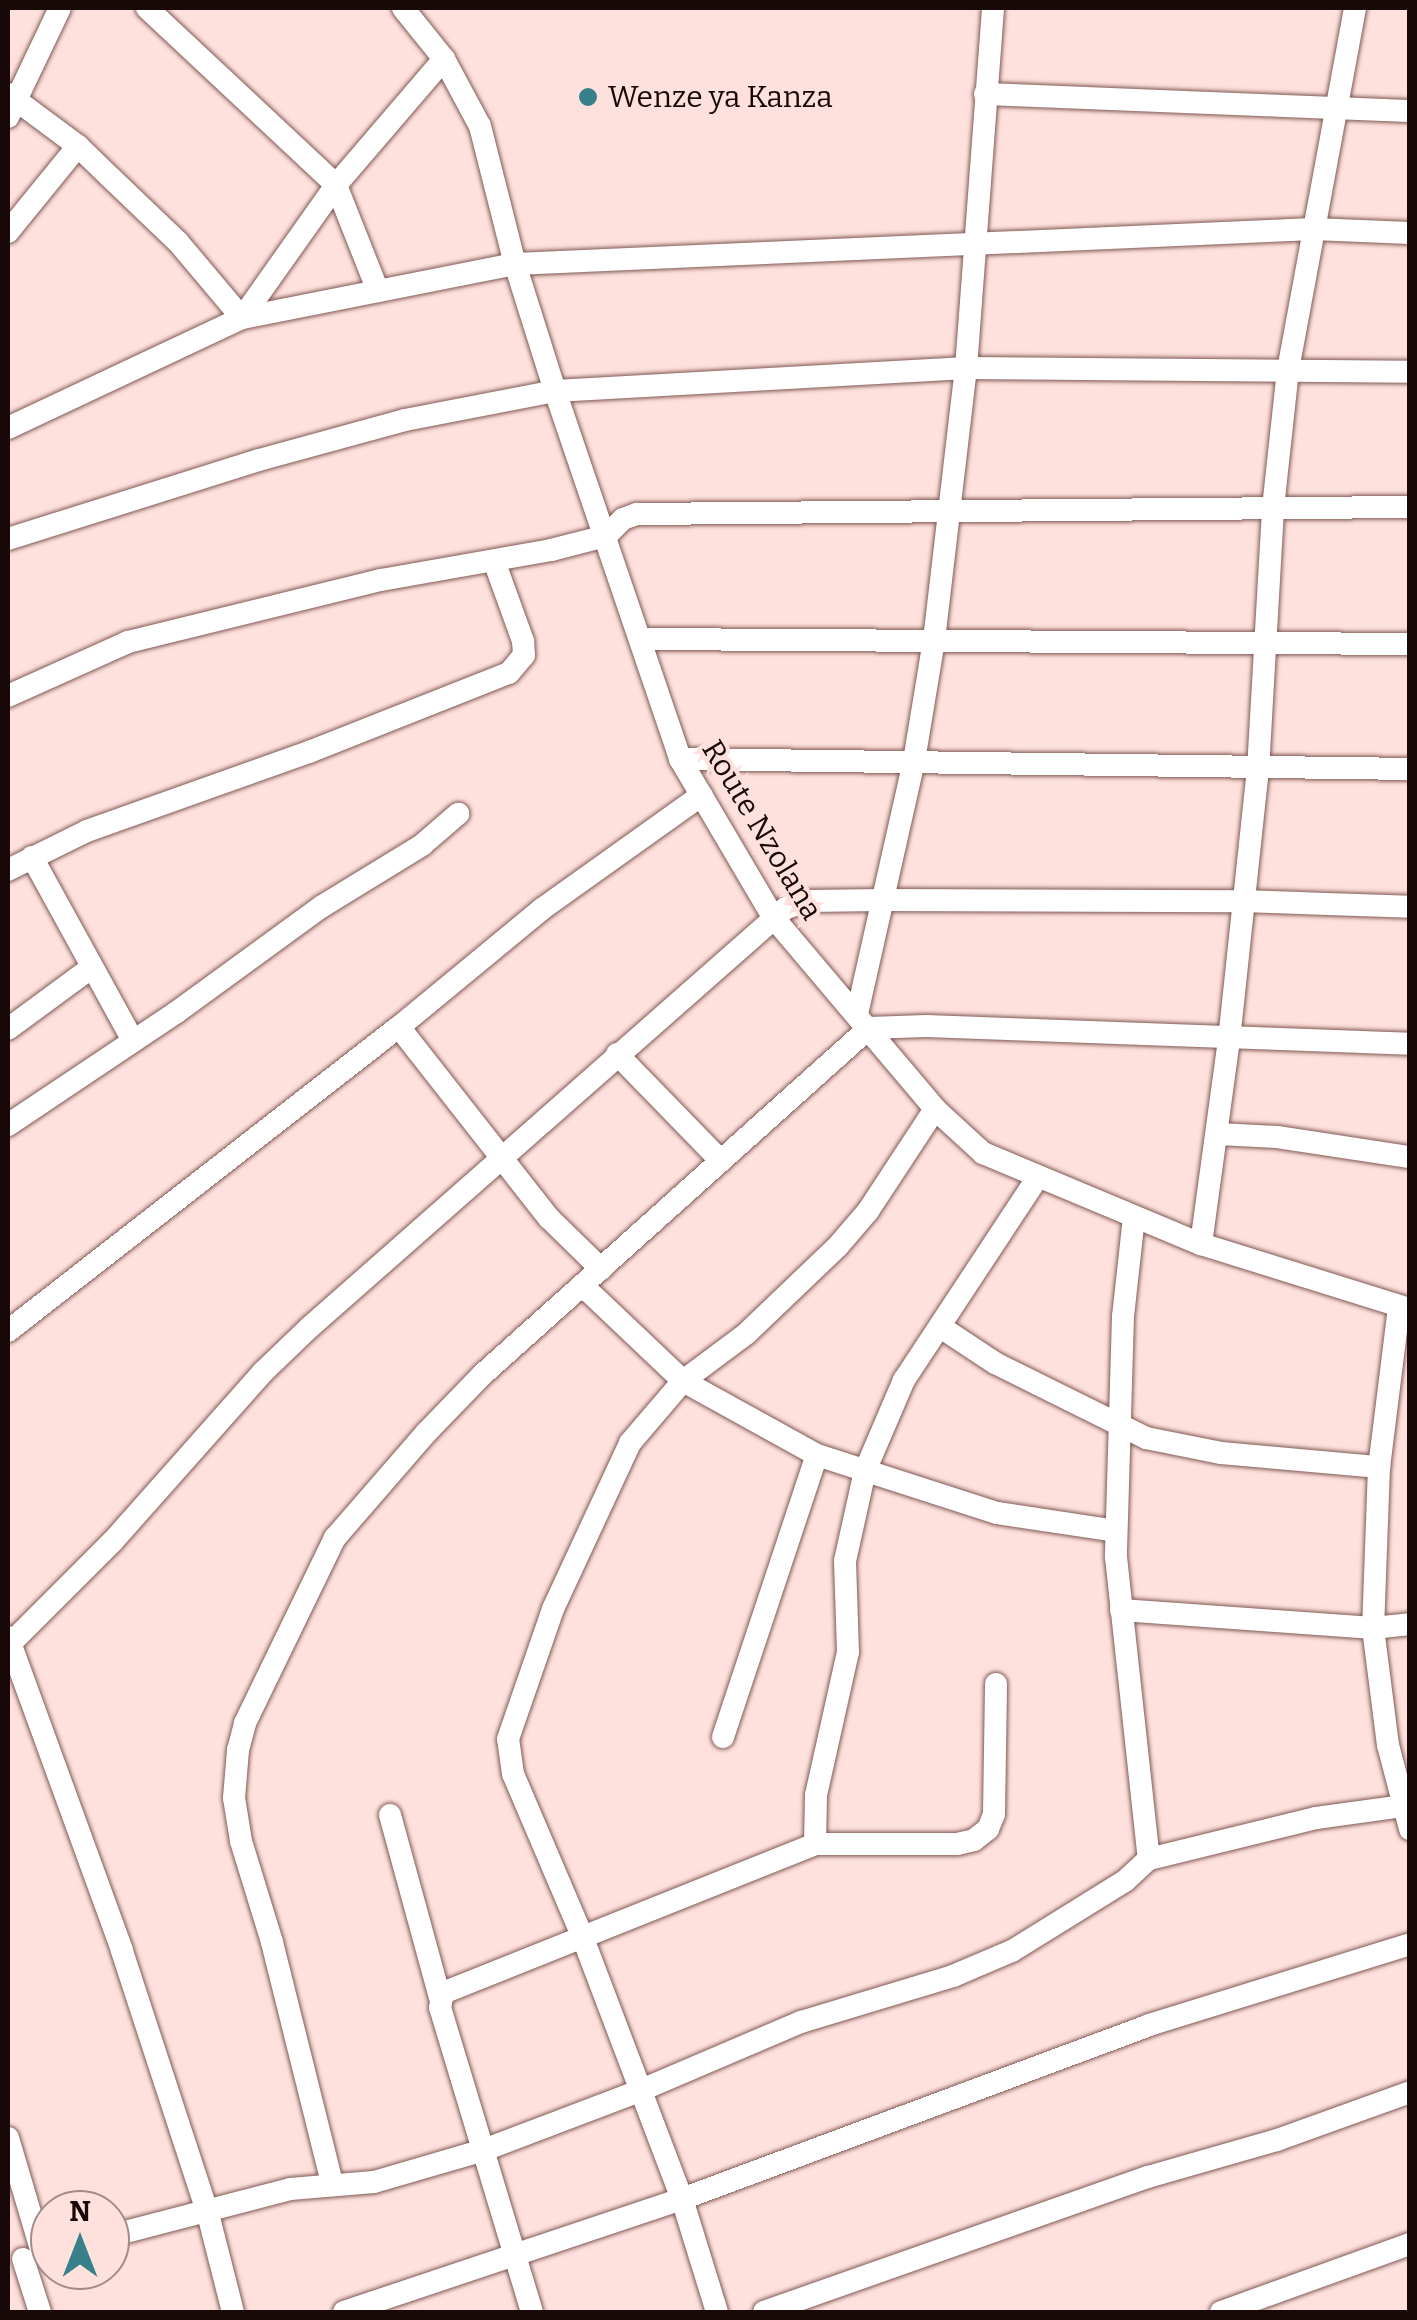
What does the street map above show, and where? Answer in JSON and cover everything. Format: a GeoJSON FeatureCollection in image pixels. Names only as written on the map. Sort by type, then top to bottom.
{"type":"FeatureCollection","features":[{"type":"Feature","properties":{"kind":"street"},"geometry":{"type":"LineString","coordinates":[[60,8],[10,103],[78,146],[178,242],[242,318]]}},
{"type":"Feature","properties":{"kind":"street"},"geometry":{"type":"LineString","coordinates":[[147,8],[336,184],[378,291]]}},
{"type":"Feature","properties":{"kind":"street","name":"Route Nzolana"},"geometry":{"type":"LineString","coordinates":[[402,8],[444,59],[480,126],[515,264],[555,391],[680,759],[773,917],[934,1109],[983,1153],[1201,1244],[1404,1308]]}},
{"type":"Feature","properties":{"kind":"street"},"geometry":{"type":"LineString","coordinates":[[332,2183],[272,1942],[240,1841],[234,1798],[244,1723],[335,1538],[372,1491],[482,1375],[583,1286],[862,1021],[881,900],[914,761],[934,640],[966,368],[994,8]]}},
{"type":"Feature","properties":{"kind":"street"},"geometry":{"type":"LineString","coordinates":[[1201,1244],[1218,1134],[1258,770],[1274,508],[1288,370],[1355,8]]}},
{"type":"Feature","properties":{"kind":"street"},"geometry":{"type":"LineString","coordinates":[[242,318],[336,184],[444,59]]}},
{"type":"Feature","properties":{"kind":"street"},"geometry":{"type":"LineString","coordinates":[[985,94],[1410,110]]}},
{"type":"Feature","properties":{"kind":"street"},"geometry":{"type":"LineString","coordinates":[[8,232],[78,146]]}},
{"type":"Feature","properties":{"kind":"street"},"geometry":{"type":"LineString","coordinates":[[8,428],[242,318],[515,264],[974,240],[1313,228],[1410,233]]}},
{"type":"Feature","properties":{"kind":"street"},"geometry":{"type":"LineString","coordinates":[[8,539],[258,460],[405,420],[555,391],[966,368],[1410,372]]}},
{"type":"Feature","properties":{"kind":"street"},"geometry":{"type":"LineString","coordinates":[[8,696],[128,642],[381,580],[494,561],[606,536],[623,519],[637,514],[1410,508]]}},
{"type":"Feature","properties":{"kind":"street"},"geometry":{"type":"LineString","coordinates":[[8,870],[87,831],[309,752],[509,673],[524,655],[494,561]]}},
{"type":"Feature","properties":{"kind":"street"},"geometry":{"type":"LineString","coordinates":[[642,639],[1410,644]]}},
{"type":"Feature","properties":{"kind":"street"},"geometry":{"type":"LineString","coordinates":[[680,759],[1410,770]]}},
{"type":"Feature","properties":{"kind":"street"},"geometry":{"type":"LineString","coordinates":[[8,1331],[399,1027],[542,909],[702,795]]}},
{"type":"Feature","properties":{"kind":"street"},"geometry":{"type":"LineString","coordinates":[[8,1125],[321,907],[422,845],[458,814]]}},
{"type":"Feature","properties":{"kind":"street"},"geometry":{"type":"LineString","coordinates":[[32,857],[133,1041]]}},
{"type":"Feature","properties":{"kind":"street"},"geometry":{"type":"LineString","coordinates":[[233,2312],[208,2214],[116,1933],[10,1639],[113,1541],[263,1372],[617,1054],[773,917],[797,903],[1242,901],[1410,907]]}},
{"type":"Feature","properties":{"kind":"street"},"geometry":{"type":"LineString","coordinates":[[8,1029],[92,967]]}},
{"type":"Feature","properties":{"kind":"street"},"geometry":{"type":"LineString","coordinates":[[862,1021],[1229,1040],[1410,1044]]}},
{"type":"Feature","properties":{"kind":"street"},"geometry":{"type":"LineString","coordinates":[[399,1027],[549,1218],[600,1269]]}},
{"type":"Feature","properties":{"kind":"street"},"geometry":{"type":"LineString","coordinates":[[617,1054],[719,1159]]}},
{"type":"Feature","properties":{"kind":"street"},"geometry":{"type":"LineString","coordinates":[[717,2312],[682,2199],[583,1938],[513,1774],[508,1739],[553,1609],[630,1443],[682,1381],[746,1334],[838,1246],[868,1211],[934,1109]]}},
{"type":"Feature","properties":{"kind":"street"},"geometry":{"type":"LineString","coordinates":[[1218,1134],[1296,1139],[1410,1156]]}},
{"type":"Feature","properties":{"kind":"street"},"geometry":{"type":"LineString","coordinates":[[816,1844],[816,1795],[848,1652],[844,1561],[865,1471],[904,1380],[942,1328],[1038,1177]]}},
{"type":"Feature","properties":{"kind":"street"},"geometry":{"type":"LineString","coordinates":[[1134,1217],[1123,1316],[1116,1531],[1149,1859]]}},
{"type":"Feature","properties":{"kind":"street"},"geometry":{"type":"LineString","coordinates":[[583,1286],[682,1381],[817,1455],[997,1513],[1116,1531]]}},
{"type":"Feature","properties":{"kind":"street"},"geometry":{"type":"LineString","coordinates":[[130,2232],[208,2214],[290,2189],[374,2182],[484,2150],[639,2091],[801,2022],[952,1976],[1012,1951],[1125,1881],[1149,1859],[1302,1821],[1405,1804],[1388,1745],[1374,1628],[1379,1467],[1404,1308]]}},
{"type":"Feature","properties":{"kind":"street"},"geometry":{"type":"LineString","coordinates":[[942,1328],[995,1363],[1122,1427],[1180,1448],[1379,1467]]}},
{"type":"Feature","properties":{"kind":"street"},"geometry":{"type":"LineString","coordinates":[[724,1737],[817,1455]]}},
{"type":"Feature","properties":{"kind":"street"},"geometry":{"type":"LineString","coordinates":[[1121,1610],[1374,1628],[1410,1624]]}},
{"type":"Feature","properties":{"kind":"street"},"geometry":{"type":"LineString","coordinates":[[440,1998],[443,1993],[816,1844],[957,1844],[974,1840],[988,1829],[994,1814],[996,1684]]}},
{"type":"Feature","properties":{"kind":"street"},"geometry":{"type":"LineString","coordinates":[[390,1815],[532,2312]]}},
{"type":"Feature","properties":{"kind":"street"},"geometry":{"type":"LineString","coordinates":[[344,2312],[682,2199],[1149,2025],[1410,1944]]}},
{"type":"Feature","properties":{"kind":"street"},"geometry":{"type":"LineString","coordinates":[[764,2312],[1148,2177],[1277,2140],[1410,2092]]}},
{"type":"Feature","properties":{"kind":"street"},"geometry":{"type":"LineString","coordinates":[[8,2138],[30,2251]]}},
{"type":"Feature","properties":{"kind":"street"},"geometry":{"type":"LineString","coordinates":[[1221,2312],[1410,2244]]}},
{"type":"Feature","properties":{"kind":"place","name":"Wenze ya Kanza"},"geometry":{"type":"Point","coordinates":[588,97]}}]}
